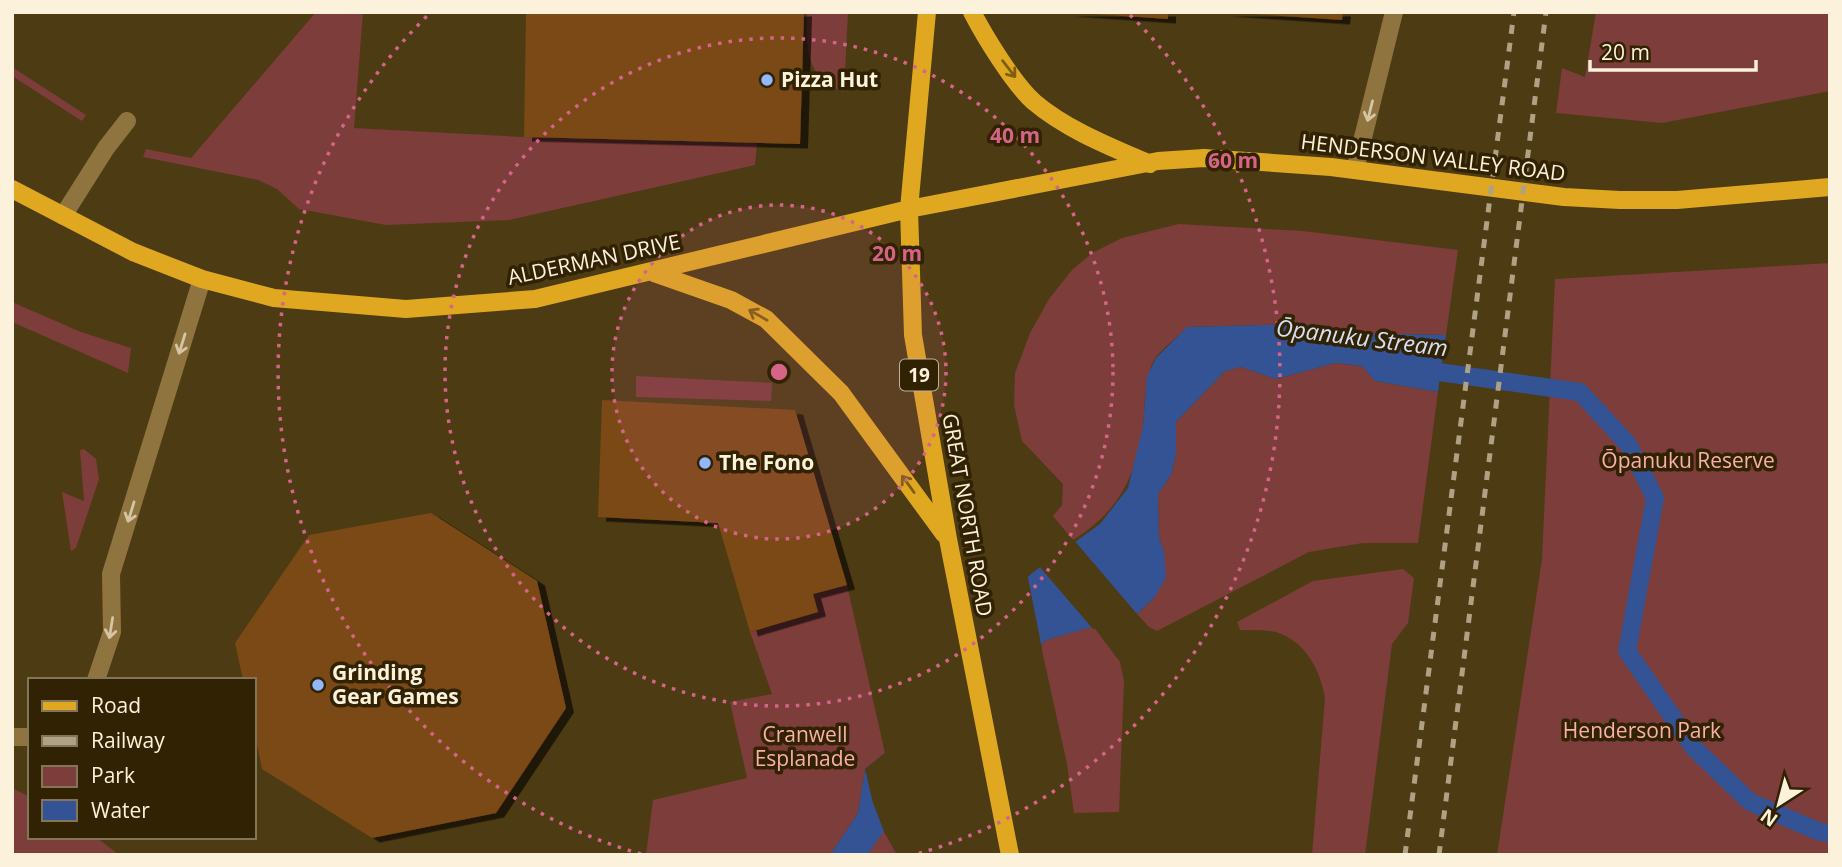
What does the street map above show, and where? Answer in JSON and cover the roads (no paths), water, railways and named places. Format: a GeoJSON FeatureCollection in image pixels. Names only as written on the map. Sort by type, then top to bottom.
{"type":"FeatureCollection","features":[{"type":"Feature","properties":{"kind":"main road","name":"GREAT NORTH ROAD"},"geometry":{"type":"LineString","coordinates":[[927,12],[909,209],[913,335],[948,539],[1010,855]]}},
{"type":"Feature","properties":{"kind":"main road"},"geometry":{"type":"LineString","coordinates":[[972,12],[999,56],[1034,101],[1091,138],[1150,164]]}},
{"type":"Feature","properties":{"kind":"main road","name":"HENDERSON VALLEY ROAD"},"geometry":{"type":"LineString","coordinates":[[909,209],[1150,164],[1204,158],[1355,170],[1564,197],[1620,200],[1689,199],[1830,187]]}},
{"type":"Feature","properties":{"kind":"main road","name":"ALDERMAN DRIVE"},"geometry":{"type":"LineString","coordinates":[[12,189],[133,251],[202,279],[274,298],[338,306],[406,309],[535,299],[654,273],[909,209]]}},
{"type":"Feature","properties":{"kind":"main road"},"geometry":{"type":"LineString","coordinates":[[654,273],[731,300],[775,327],[841,393],[948,539]]}},
{"type":"Feature","properties":{"kind":"street"},"geometry":{"type":"LineString","coordinates":[[1355,170],[1394,12]]}},
{"type":"Feature","properties":{"kind":"street"},"geometry":{"type":"LineString","coordinates":[[63,216],[106,148],[127,121]]}},
{"type":"Feature","properties":{"kind":"street"},"geometry":{"type":"LineString","coordinates":[[97,678],[112,632],[111,574],[202,279]]}},
{"type":"Feature","properties":{"kind":"water"},"geometry":{"type":"Polygon","coordinates":[[[1302,324],[1345,333],[1446,335],[1438,392],[1375,381],[1362,366],[1335,363],[1276,379],[1241,367],[1225,371],[1176,422],[1176,454],[1171,475],[1158,494],[1159,538],[1164,551],[1166,577],[1155,597],[1137,614],[1046,640],[925,774],[867,855],[830,855],[858,813],[865,769],[885,753],[955,646],[1032,573],[1100,524],[1128,488],[1143,426],[1147,376],[1156,358],[1187,327],[1302,324]]]}},
{"type":"Feature","properties":{"kind":"waterway","name":"Ōpanuku Stream"},"geometry":{"type":"LineString","coordinates":[[1418,369],[1580,392],[1628,444],[1655,498],[1627,651],[1694,748],[1750,802],[1820,832],[1830,833]]}},
{"type":"Feature","properties":{"kind":"railway"},"geometry":{"type":"LineString","coordinates":[[1405,855],[1514,12]]}},
{"type":"Feature","properties":{"kind":"railway"},"geometry":{"type":"LineString","coordinates":[[1439,855],[1546,12]]}},
{"type":"Feature","properties":{"kind":"place","name":"Pizza Hut"},"geometry":{"type":"Point","coordinates":[767,80]}},
{"type":"Feature","properties":{"kind":"place","name":"The Fono"},"geometry":{"type":"Point","coordinates":[705,463]}},
{"type":"Feature","properties":{"kind":"place","name":"Grinding Gear Games"},"geometry":{"type":"Point","coordinates":[318,685]}},
{"type":"Feature","properties":{"kind":"park label","name":"Ōpanuku Reserve"},"geometry":{"type":"Point","coordinates":[1688,461]}},
{"type":"Feature","properties":{"kind":"park label","name":"Henderson Park"},"geometry":{"type":"Point","coordinates":[1642,731]}},
{"type":"Feature","properties":{"kind":"park label","name":"Cranwell Esplanade"},"geometry":{"type":"Point","coordinates":[805,747]}}]}
